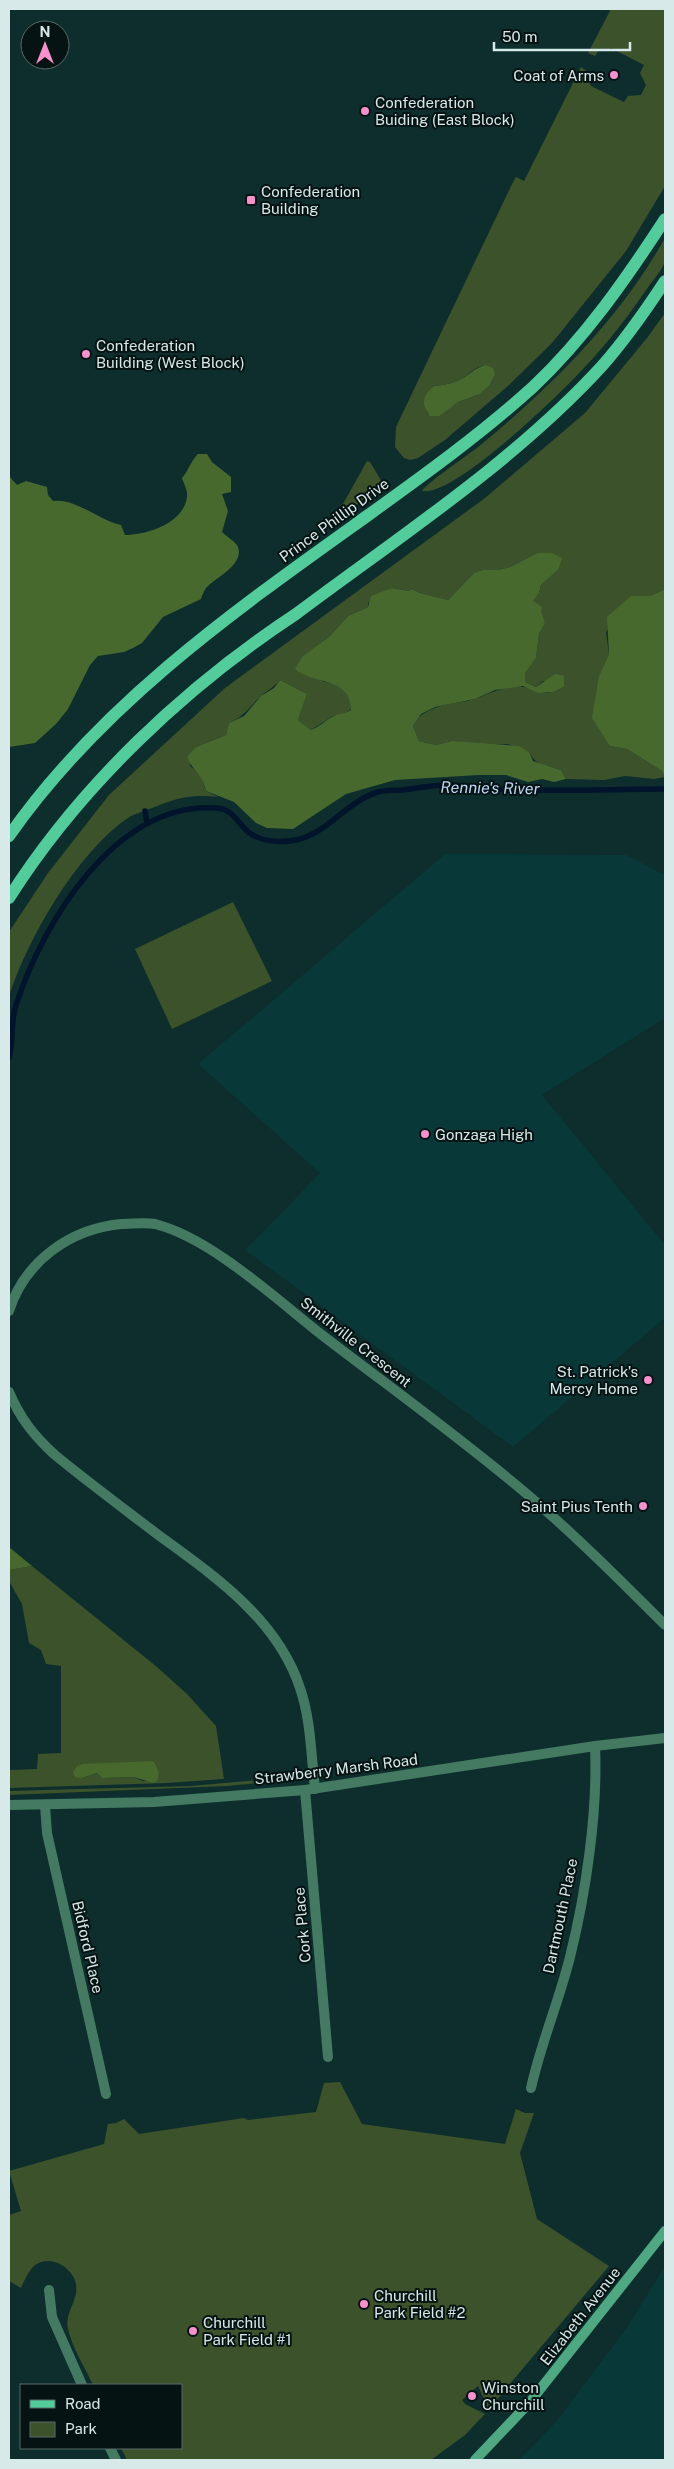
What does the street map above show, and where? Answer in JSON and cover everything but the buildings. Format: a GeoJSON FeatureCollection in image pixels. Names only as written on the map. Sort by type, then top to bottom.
{"type":"FeatureCollection","features":[{"type":"Feature","properties":{"kind":"main road","name":"Prince Phillip Drive"},"geometry":{"type":"LineString","coordinates":[[9,836],[34,802],[85,742],[168,666],[252,600],[452,454],[533,386],[561,358],[616,292],[665,219]]}},
{"type":"Feature","properties":{"kind":"main road"},"geometry":{"type":"LineString","coordinates":[[9,898],[27,870],[74,810],[142,737],[264,635],[296,614],[483,475],[528,438],[603,364],[665,281]]}},
{"type":"Feature","properties":{"kind":"main road","name":"Elizabeth Avenue"},"geometry":{"type":"LineString","coordinates":[[475,2460],[530,2402],[665,2231]]}},
{"type":"Feature","properties":{"kind":"street","name":"Smithville Crescent"},"geometry":{"type":"LineString","coordinates":[[9,1311],[17,1289],[29,1272],[45,1256],[84,1232],[106,1226],[152,1223],[196,1240],[259,1285],[527,1494],[607,1567],[665,1625]]}},
{"type":"Feature","properties":{"kind":"street"},"geometry":{"type":"LineString","coordinates":[[9,1392],[18,1412],[33,1435],[55,1455],[221,1581],[253,1611],[292,1669],[300,1688],[307,1717],[310,1790]]}},
{"type":"Feature","properties":{"kind":"street","name":"Strawberry Marsh Road"},"geometry":{"type":"LineString","coordinates":[[9,1806],[154,1802],[310,1790],[595,1746],[665,1738]]}},
{"type":"Feature","properties":{"kind":"street","name":"Dartmouth Place"},"geometry":{"type":"LineString","coordinates":[[532,2088],[538,2056],[570,1957],[582,1897],[594,1804],[595,1746]]}},
{"type":"Feature","properties":{"kind":"street","name":"Cork Place"},"geometry":{"type":"LineString","coordinates":[[310,1790],[328,2057]]}},
{"type":"Feature","properties":{"kind":"street","name":"Bidford Place"},"geometry":{"type":"LineString","coordinates":[[45,1805],[47,1833],[106,2094]]}},
{"type":"Feature","properties":{"kind":"street"},"geometry":{"type":"LineString","coordinates":[[49,2290],[52,2317],[82,2384]]}},
{"type":"Feature","properties":{"kind":"shaded area","name":"Gonzaga High"},"geometry":{"type":"Polygon","coordinates":[[[445,854],[626,855],[665,875],[665,1018],[542,1095],[665,1245],[665,1318],[513,1447],[245,1250],[320,1173],[198,1064],[445,854]]]}},
{"type":"Feature","properties":{"kind":"shaded area"},"geometry":{"type":"Polygon","coordinates":[[[665,2266],[665,2460],[519,2460],[556,2422],[628,2326],[665,2266]]]}},
{"type":"Feature","properties":{"kind":"green space"},"geometry":{"type":"Polygon","coordinates":[[[611,9],[665,9],[665,186],[626,251],[552,343],[509,385],[445,440],[418,458],[410,460],[404,458],[395,447],[396,427],[512,184],[516,177],[524,181],[581,67],[588,72],[585,77],[586,82],[624,102],[628,96],[641,95],[646,85],[640,73],[644,65],[611,48],[609,51],[599,50],[595,56],[588,53],[611,9]],[[485,365],[458,381],[434,386],[426,399],[428,414],[443,411],[458,402],[480,394],[489,386],[495,375],[485,365]]]}},
{"type":"Feature","properties":{"kind":"green space"},"geometry":{"type":"Polygon","coordinates":[[[665,238],[666,258],[660,271],[618,329],[583,369],[530,421],[481,462],[437,489],[422,491],[478,447],[557,377],[605,325],[647,268],[665,238]]]}},
{"type":"Feature","properties":{"kind":"green space"},"geometry":{"type":"Polygon","coordinates":[[[665,313],[665,589],[650,596],[631,596],[606,632],[609,654],[599,677],[610,746],[627,749],[662,771],[665,777],[654,779],[625,776],[604,780],[566,779],[561,770],[539,763],[529,752],[507,744],[486,745],[452,741],[436,745],[419,741],[413,726],[429,710],[475,699],[511,687],[531,688],[547,693],[564,687],[543,681],[536,687],[525,682],[524,673],[536,658],[539,634],[545,623],[532,601],[539,593],[541,585],[558,570],[537,553],[510,567],[498,570],[482,570],[474,573],[448,600],[411,589],[409,591],[392,588],[368,603],[368,607],[348,616],[330,636],[317,646],[322,681],[343,689],[349,696],[351,709],[344,715],[333,716],[311,730],[298,720],[307,694],[280,680],[244,714],[229,723],[226,735],[196,747],[190,766],[200,773],[206,791],[218,797],[192,797],[169,802],[131,816],[112,831],[74,872],[57,897],[28,949],[9,997],[9,932],[48,873],[109,795],[225,688],[485,498],[585,413],[647,338],[665,313]]]}},
{"type":"Feature","properties":{"kind":"green space"},"geometry":{"type":"Polygon","coordinates":[[[485,365],[493,368],[495,375],[489,386],[480,394],[458,402],[439,416],[430,416],[425,407],[424,400],[427,393],[434,386],[458,381],[485,365]]]}},
{"type":"Feature","properties":{"kind":"green space"},"geometry":{"type":"Polygon","coordinates":[[[198,454],[207,454],[212,462],[231,477],[231,492],[222,494],[228,511],[222,532],[237,545],[239,552],[234,564],[206,588],[201,599],[163,617],[142,643],[124,652],[98,656],[90,665],[68,709],[56,724],[35,743],[9,747],[9,476],[17,485],[26,481],[47,487],[48,495],[53,501],[62,501],[79,506],[104,519],[121,525],[125,535],[144,533],[163,526],[179,514],[187,497],[182,478],[198,454]]]}},
{"type":"Feature","properties":{"kind":"green space"},"geometry":{"type":"Polygon","coordinates":[[[367,461],[370,462],[382,482],[382,486],[333,522],[367,461]]]}},
{"type":"Feature","properties":{"kind":"green space"},"geometry":{"type":"Polygon","coordinates":[[[537,553],[552,553],[562,558],[558,570],[541,585],[539,593],[533,601],[542,607],[541,612],[545,623],[539,634],[536,658],[525,673],[525,682],[536,687],[555,674],[564,676],[564,687],[553,692],[538,693],[523,686],[495,690],[475,699],[435,707],[421,714],[413,726],[419,741],[436,745],[452,741],[519,746],[529,752],[533,761],[561,770],[566,779],[554,782],[542,779],[528,782],[506,775],[479,775],[395,780],[346,794],[293,829],[267,828],[256,823],[234,802],[206,791],[200,776],[187,757],[196,747],[226,735],[229,723],[244,716],[261,696],[274,688],[280,680],[307,694],[298,720],[311,730],[334,716],[351,710],[349,699],[345,692],[330,683],[312,678],[295,669],[302,657],[330,636],[348,616],[368,607],[371,596],[392,588],[409,591],[411,589],[448,600],[474,573],[482,570],[498,570],[510,567],[537,553]]]}},
{"type":"Feature","properties":{"kind":"green space"},"geometry":{"type":"Polygon","coordinates":[[[665,589],[665,777],[662,771],[627,749],[610,746],[592,718],[599,676],[609,654],[607,617],[631,596],[650,596],[665,589]]]}},
{"type":"Feature","properties":{"kind":"green space"},"geometry":{"type":"Polygon","coordinates":[[[233,902],[272,981],[172,1029],[135,949],[233,902]]]}},
{"type":"Feature","properties":{"kind":"green space"},"geometry":{"type":"Polygon","coordinates":[[[9,1547],[32,1566],[9,1570],[9,1547]]]}},
{"type":"Feature","properties":{"kind":"green space"},"geometry":{"type":"Polygon","coordinates":[[[32,1566],[157,1667],[187,1694],[216,1726],[224,1779],[167,1783],[9,1788],[9,1770],[37,1769],[38,1754],[61,1753],[61,1666],[46,1664],[41,1650],[29,1643],[22,1604],[9,1581],[9,1570],[32,1566]],[[84,1764],[82,1778],[97,1773],[102,1778],[134,1777],[143,1781],[157,1781],[84,1764]]]}},
{"type":"Feature","properties":{"kind":"green space"},"geometry":{"type":"Polygon","coordinates":[[[153,1761],[157,1768],[158,1778],[153,1783],[134,1777],[102,1778],[97,1773],[82,1778],[75,1777],[73,1772],[77,1766],[83,1764],[153,1761]]]}},
{"type":"Feature","properties":{"kind":"green space"},"geometry":{"type":"Polygon","coordinates":[[[293,1777],[280,1781],[227,1786],[9,1795],[9,1791],[190,1786],[293,1777]]]}},
{"type":"Feature","properties":{"kind":"green space"},"geometry":{"type":"Polygon","coordinates":[[[340,2082],[362,2124],[505,2144],[516,2109],[525,2113],[534,2113],[520,2153],[537,2219],[609,2266],[489,2409],[485,2407],[487,2405],[478,2386],[462,2400],[465,2404],[485,2414],[465,2435],[431,2460],[127,2460],[122,2449],[182,2449],[182,2384],[93,2384],[68,2329],[68,2317],[76,2290],[74,2277],[70,2272],[58,2263],[44,2261],[32,2268],[21,2288],[9,2281],[9,2215],[21,2211],[9,2171],[104,2144],[108,2124],[124,2119],[139,2134],[244,2118],[248,2120],[316,2112],[324,2083],[340,2082]]]}},
{"type":"Feature","properties":{"kind":"waterway","name":"Rennie's River"},"geometry":{"type":"LineString","coordinates":[[9,1058],[16,1005],[28,972],[45,938],[65,904],[89,873],[116,845],[146,824],[180,811],[216,808],[231,813],[248,832],[259,838],[271,841],[284,841],[307,837],[327,825],[356,802],[367,796],[384,791],[447,785],[490,789],[544,790],[665,789]]}},
{"type":"Feature","properties":{"kind":"waterway"},"geometry":{"type":"LineString","coordinates":[[145,811],[147,823]]}},
{"type":"Feature","properties":{"kind":"place","name":"Coat of Arms"},"geometry":{"type":"Point","coordinates":[614,75]}},
{"type":"Feature","properties":{"kind":"place","name":"Confederation Buiding (East Block)"},"geometry":{"type":"Point","coordinates":[365,111]}},
{"type":"Feature","properties":{"kind":"place","name":"Confederation Building"},"geometry":{"type":"Point","coordinates":[251,200]}},
{"type":"Feature","properties":{"kind":"place","name":"Confederation Building (West Block)"},"geometry":{"type":"Point","coordinates":[86,354]}},
{"type":"Feature","properties":{"kind":"place","name":"Gonzaga High"},"geometry":{"type":"Point","coordinates":[425,1134]}},
{"type":"Feature","properties":{"kind":"place","name":"St. Patrick's Mercy Home"},"geometry":{"type":"Point","coordinates":[648,1380]}},
{"type":"Feature","properties":{"kind":"place","name":"Saint Pius Tenth"},"geometry":{"type":"Point","coordinates":[643,1506]}},
{"type":"Feature","properties":{"kind":"place","name":"Churchill Park Field #2"},"geometry":{"type":"Point","coordinates":[364,2304]}},
{"type":"Feature","properties":{"kind":"place","name":"Churchill Park Field #1"},"geometry":{"type":"Point","coordinates":[193,2331]}},
{"type":"Feature","properties":{"kind":"place","name":"Winston Churchill"},"geometry":{"type":"Point","coordinates":[472,2396]}}]}
